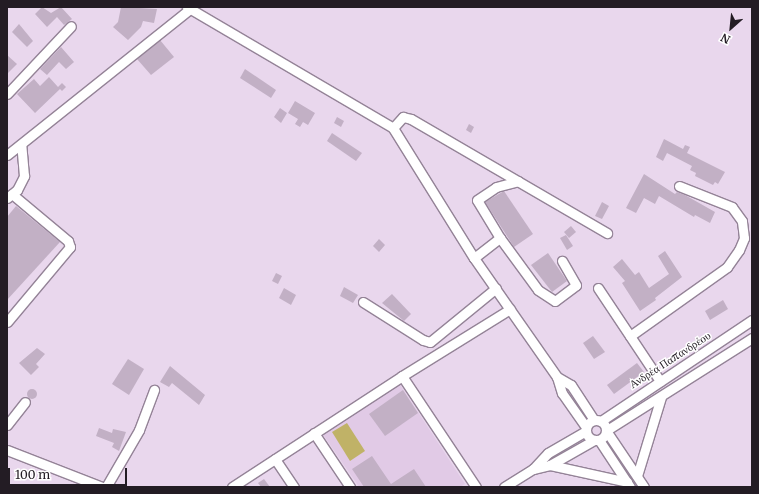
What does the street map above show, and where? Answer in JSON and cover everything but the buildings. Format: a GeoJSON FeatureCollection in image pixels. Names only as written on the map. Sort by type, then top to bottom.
{"type":"FeatureCollection","features":[{"type":"Feature","properties":{"kind":"street"},"geometry":{"type":"LineString","coordinates":[[7,155],[188,8],[393,128],[474,258],[557,376],[562,392],[586,429],[589,437],[597,440],[628,484]]}},
{"type":"Feature","properties":{"kind":"street"},"geometry":{"type":"LineString","coordinates":[[7,94],[71,26]]}},
{"type":"Feature","properties":{"kind":"street"},"geometry":{"type":"LineString","coordinates":[[393,128],[406,117],[607,233]]}},
{"type":"Feature","properties":{"kind":"street"},"geometry":{"type":"LineString","coordinates":[[7,322],[70,247],[68,241],[9,196],[24,176],[21,144]]}},
{"type":"Feature","properties":{"kind":"street"},"geometry":{"type":"LineString","coordinates":[[518,181],[496,187],[477,200],[500,238],[538,290],[556,301],[576,285],[562,261]]}},
{"type":"Feature","properties":{"kind":"street"},"geometry":{"type":"LineString","coordinates":[[630,336],[726,267],[739,250],[744,238],[742,221],[732,207],[679,186]]}},
{"type":"Feature","properties":{"kind":"street"},"geometry":{"type":"LineString","coordinates":[[474,258],[500,238]]}},
{"type":"Feature","properties":{"kind":"street"},"geometry":{"type":"LineString","coordinates":[[363,302],[423,340],[430,342],[496,288]]}},
{"type":"Feature","properties":{"kind":"street"},"geometry":{"type":"LineString","coordinates":[[598,288],[660,381]]}},
{"type":"Feature","properties":{"kind":"street"},"geometry":{"type":"LineString","coordinates":[[232,487],[402,376],[510,309]]}},
{"type":"Feature","properties":{"kind":"street","name":"Ανδρέα Παπανδρέου"},"geometry":{"type":"LineString","coordinates":[[586,429],[597,420],[660,381],[752,320]]}},
{"type":"Feature","properties":{"kind":"street"},"geometry":{"type":"LineString","coordinates":[[533,469],[550,465],[597,440],[607,431],[752,338]]}},
{"type":"Feature","properties":{"kind":"street"},"geometry":{"type":"LineString","coordinates":[[402,376],[476,487]]}},
{"type":"Feature","properties":{"kind":"street"},"geometry":{"type":"LineString","coordinates":[[557,376],[571,385],[607,431],[644,487]]}},
{"type":"Feature","properties":{"kind":"street"},"geometry":{"type":"LineString","coordinates":[[106,487],[139,430],[154,390]]}},
{"type":"Feature","properties":{"kind":"street"},"geometry":{"type":"LineString","coordinates":[[637,476],[661,397]]}},
{"type":"Feature","properties":{"kind":"street"},"geometry":{"type":"LineString","coordinates":[[7,425],[25,402]]}},
{"type":"Feature","properties":{"kind":"street"},"geometry":{"type":"LineString","coordinates":[[504,487],[533,469],[548,453],[586,429]]}},
{"type":"Feature","properties":{"kind":"street"},"geometry":{"type":"LineString","coordinates":[[314,433],[350,487]]}},
{"type":"Feature","properties":{"kind":"street"},"geometry":{"type":"LineString","coordinates":[[7,450],[102,487]]}},
{"type":"Feature","properties":{"kind":"street"},"geometry":{"type":"LineString","coordinates":[[275,459],[294,487]]}},
{"type":"Feature","properties":{"kind":"street"},"geometry":{"type":"LineString","coordinates":[[550,465],[628,484]]}},
{"type":"Feature","properties":{"kind":"shaded area"},"geometry":{"type":"Polygon","coordinates":[[[399,383],[465,484],[460,487],[359,487],[322,433],[399,383]]]}},
{"type":"Feature","properties":{"kind":"shaded area"},"geometry":{"type":"Polygon","coordinates":[[[347,423],[365,451],[350,461],[332,432],[347,423]]]}}]}
